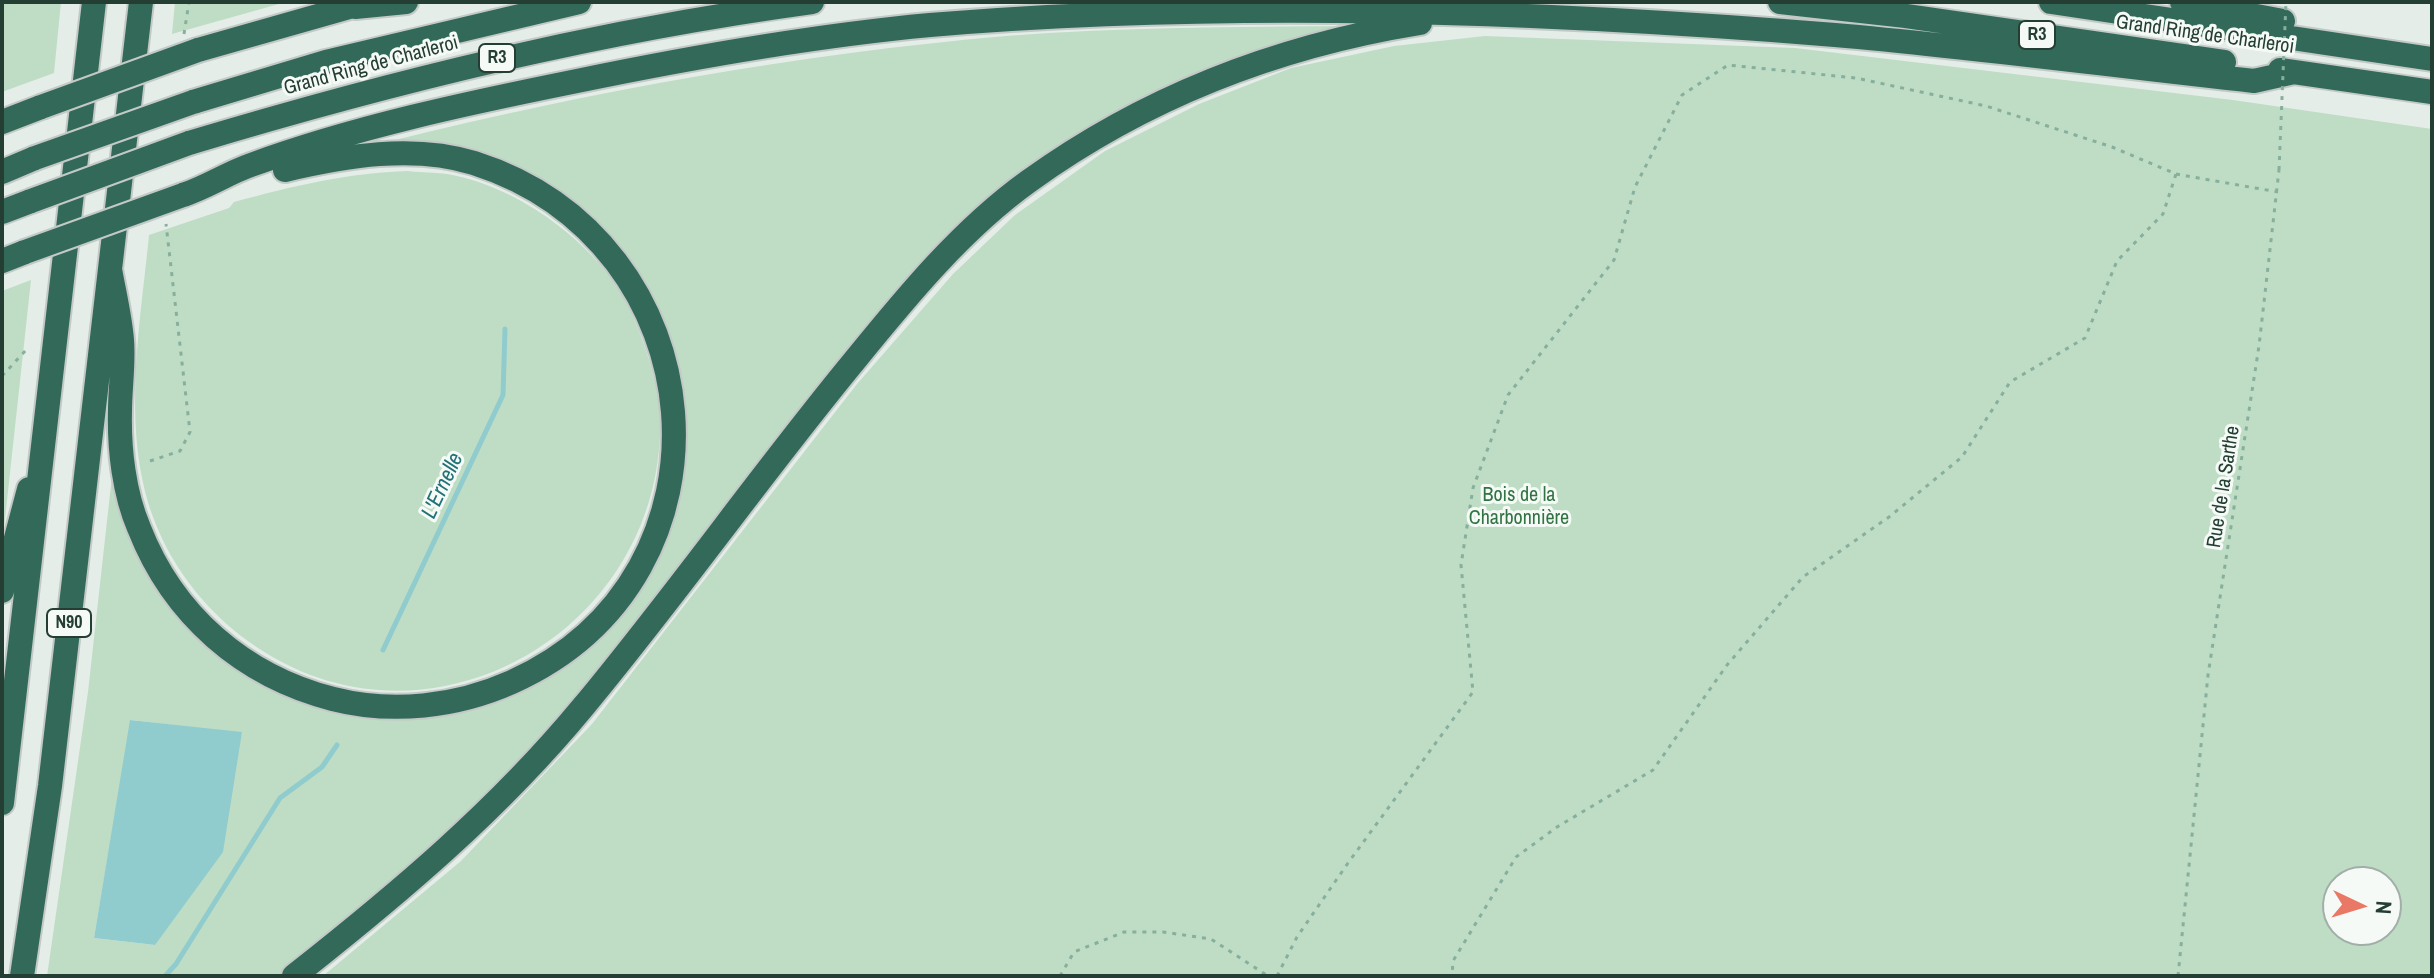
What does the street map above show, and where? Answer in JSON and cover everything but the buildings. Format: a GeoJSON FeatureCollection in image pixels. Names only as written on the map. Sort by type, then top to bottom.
{"type":"FeatureCollection","features":[{"type":"Feature","properties":{"kind":"highway","name":"N90"},"geometry":{"type":"LineString","coordinates":[[2,803],[45,450],[94,2]]}},
{"type":"Feature","properties":{"kind":"highway","name":"N90"},"geometry":{"type":"LineString","coordinates":[[22,976],[50,786],[141,2]]}},
{"type":"Feature","properties":{"kind":"highway"},"geometry":{"type":"LineString","coordinates":[[2,122],[191,46],[361,4],[406,2]]}},
{"type":"Feature","properties":{"kind":"highway","name":"Grand Ring de Charleroi"},"geometry":{"type":"LineString","coordinates":[[2,172],[193,102],[326,62],[526,12],[579,2]]}},
{"type":"Feature","properties":{"kind":"highway","name":"Grand Ring de Charleroi"},"geometry":{"type":"LineString","coordinates":[[2,212],[189,143],[333,99],[534,49],[710,16],[812,2]]}},
{"type":"Feature","properties":{"kind":"highway","name":"Grand Ring de Charleroi"},"geometry":{"type":"LineString","coordinates":[[1780,2],[1906,16],[2432,92]]}},
{"type":"Feature","properties":{"kind":"highway","name":"Grand Ring de Charleroi"},"geometry":{"type":"LineString","coordinates":[[2051,2],[2432,59]]}},
{"type":"Feature","properties":{"kind":"highway"},"geometry":{"type":"LineString","coordinates":[[2182,2],[2303,25],[2357,48]]}},
{"type":"Feature","properties":{"kind":"highway"},"geometry":{"type":"LineString","coordinates":[[212,185],[246,166],[400,122],[651,66],[788,43],[928,25],[1182,11],[1474,15],[1838,36],[2254,81],[2294,72]]}},
{"type":"Feature","properties":{"kind":"highway"},"geometry":{"type":"LineString","coordinates":[[294,976],[452,847],[521,777],[620,661],[812,412],[911,292],[966,235],[1028,182],[1132,115],[1213,78],[1269,57],[1367,33],[1474,15]]}},
{"type":"Feature","properties":{"kind":"highway"},"geometry":{"type":"LineString","coordinates":[[2,261],[212,185],[360,155],[437,157],[472,163],[523,184],[560,206],[597,237],[630,279],[651,318],[665,358],[675,412],[673,467],[662,513],[640,564],[614,605],[576,643],[533,673],[488,693],[448,704],[404,707],[353,704],[310,693],[264,674],[222,647],[191,615],[156,568],[137,524],[124,471],[120,417],[123,341],[110,269]]}},
{"type":"Feature","properties":{"kind":"highway"},"geometry":{"type":"LineString","coordinates":[[2,591],[24,501],[45,450]]}},
{"type":"Feature","properties":{"kind":"path"},"geometry":{"type":"LineString","coordinates":[[189,2],[191,46]]}},
{"type":"Feature","properties":{"kind":"path","name":"Rue de la Sarthe"},"geometry":{"type":"LineString","coordinates":[[2178,976],[2208,675],[2259,346],[2278,192],[2286,2]]}},
{"type":"Feature","properties":{"kind":"path"},"geometry":{"type":"LineString","coordinates":[[1277,976],[1297,937],[1473,692],[1461,565],[1473,488],[1508,395],[1614,260],[1635,187],[1682,95],[1728,65],[1856,78],[1986,106],[2112,147],[2176,174],[2278,192]]}},
{"type":"Feature","properties":{"kind":"path"},"geometry":{"type":"LineString","coordinates":[[1452,976],[1453,961],[1516,857],[1557,827],[1653,770],[1727,665],[1803,577],[1889,517],[1962,457],[2010,382],[2085,338],[2117,261],[2163,214],[2176,174]]}},
{"type":"Feature","properties":{"kind":"path"},"geometry":{"type":"LineString","coordinates":[[150,461],[180,451],[190,432],[165,232],[167,216]]}},
{"type":"Feature","properties":{"kind":"path"},"geometry":{"type":"LineString","coordinates":[[2,376],[27,349]]}},
{"type":"Feature","properties":{"kind":"path"},"geometry":{"type":"LineString","coordinates":[[1060,976],[1074,952],[1124,932],[1163,932],[1211,939],[1268,976]]}},
{"type":"Feature","properties":{"kind":"green space"},"geometry":{"type":"Polygon","coordinates":[[[2,2],[61,2],[54,73],[2,92],[2,2]]]}},
{"type":"Feature","properties":{"kind":"green space"},"geometry":{"type":"Polygon","coordinates":[[[175,2],[286,2],[172,34],[175,2]]]}},
{"type":"Feature","properties":{"kind":"green space"},"geometry":{"type":"Polygon","coordinates":[[[1351,26],[1281,46],[993,200],[583,695],[520,765],[397,881],[278,976],[47,976],[88,692],[113,467],[126,519],[254,677],[431,712],[451,713],[489,704],[525,689],[559,668],[590,644],[629,600],[658,550],[677,495],[684,438],[681,381],[666,325],[640,274],[601,228],[558,197],[473,161],[391,141],[543,106],[696,76],[851,53],[1049,33],[1351,26]],[[131,720],[94,938],[155,945],[242,733],[131,720]]]}},
{"type":"Feature","properties":{"kind":"green space","name":"Bois de la Charbonnière"},"geometry":{"type":"Polygon","coordinates":[[[1485,36],[1795,48],[2233,100],[2432,129],[2432,976],[323,976],[461,861],[592,724],[857,384],[953,274],[1015,215],[1105,151],[1199,104],[1291,68],[1394,46],[1485,36]]]}},
{"type":"Feature","properties":{"kind":"green space"},"geometry":{"type":"Polygon","coordinates":[[[408,171],[457,176],[509,195],[559,226],[581,245],[618,288],[637,326],[656,388],[660,435],[647,506],[618,569],[574,621],[520,659],[458,683],[391,691],[324,680],[258,648],[224,622],[195,591],[161,537],[143,483],[135,412],[136,377],[149,235],[229,208],[234,202],[278,191],[342,177],[408,171]]]}},
{"type":"Feature","properties":{"kind":"green space"},"geometry":{"type":"Polygon","coordinates":[[[31,280],[4,528],[2,537],[2,291],[31,280]]]}},
{"type":"Feature","properties":{"kind":"water"},"geometry":{"type":"Polygon","coordinates":[[[130,720],[242,732],[223,852],[155,945],[94,938],[130,720]]]}},
{"type":"Feature","properties":{"kind":"waterway","name":"L'Ernelle"},"geometry":{"type":"LineString","coordinates":[[383,650],[503,395],[505,329]]}},
{"type":"Feature","properties":{"kind":"waterway","name":"L'Ernelle"},"geometry":{"type":"LineString","coordinates":[[165,976],[176,964],[280,798],[322,767],[337,745]]}}]}
